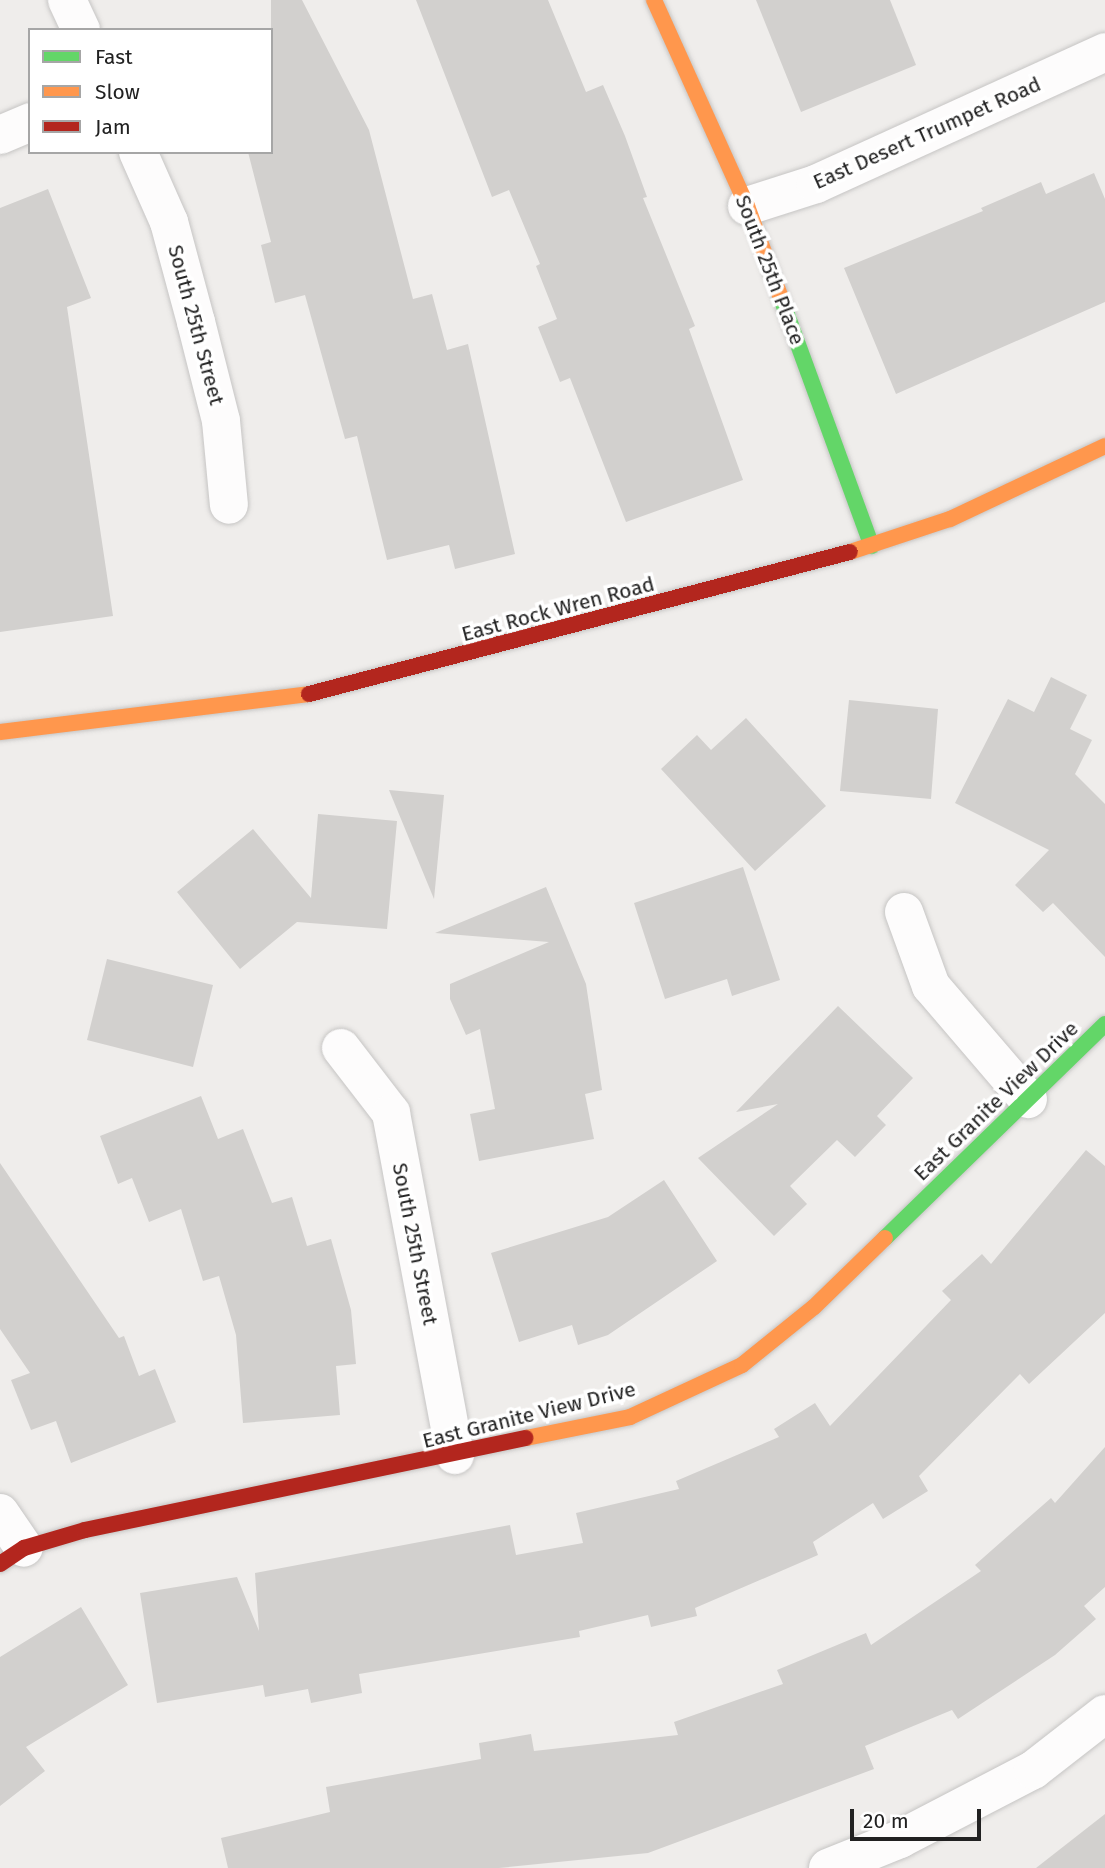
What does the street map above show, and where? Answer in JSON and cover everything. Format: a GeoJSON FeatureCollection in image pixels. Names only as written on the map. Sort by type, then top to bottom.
{"type":"FeatureCollection","features":[{"type":"Feature","properties":{"kind":"street"},"geometry":{"type":"LineString","coordinates":[[67,0],[80,28]]}},
{"type":"Feature","properties":{"kind":"street","name":"South 25th Place"},"geometry":{"type":"LineString","coordinates":[[654,0],[747,206],[872,546]]}},
{"type":"Feature","properties":{"kind":"street","name":"East Desert Trumpet Road"},"geometry":{"type":"LineString","coordinates":[[747,206],[816,184],[1105,52]]}},
{"type":"Feature","properties":{"kind":"street"},"geometry":{"type":"LineString","coordinates":[[0,135],[28,123]]}},
{"type":"Feature","properties":{"kind":"street","name":"South 25th Street"},"geometry":{"type":"LineString","coordinates":[[139,154],[169,222],[196,321],[221,421],[229,505]]}},
{"type":"Feature","properties":{"kind":"street","name":"East Rock Wren Road"},"geometry":{"type":"LineString","coordinates":[[0,733],[326,692],[872,546],[950,519],[1105,446]]}},
{"type":"Feature","properties":{"kind":"street"},"geometry":{"type":"LineString","coordinates":[[904,912],[931,986],[1028,1099]]}},
{"type":"Feature","properties":{"kind":"street","name":"East Granite View Drive"},"geometry":{"type":"LineString","coordinates":[[12,1556],[85,1531],[630,1417],[742,1365],[814,1307],[1105,1024]]}},
{"type":"Feature","properties":{"kind":"street","name":"South 25th Street"},"geometry":{"type":"LineString","coordinates":[[341,1048],[391,1113],[455,1455]]}},
{"type":"Feature","properties":{"kind":"street"},"geometry":{"type":"LineString","coordinates":[[0,1513],[12,1556]]}},
{"type":"Feature","properties":{"kind":"street"},"geometry":{"type":"LineString","coordinates":[[828,1868],[900,1839],[1033,1770],[1105,1714]]}},
{"type":"Feature","properties":{"kind":"building"},"geometry":{"type":"Polygon","coordinates":[[[271,0],[302,0],[369,130],[413,299],[432,294],[447,350],[468,344],[515,554],[455,569],[449,545],[387,560],[357,436],[345,439],[305,295],[275,303],[261,245],[271,242],[249,154],[273,154],[271,0]]]}},
{"type":"Feature","properties":{"kind":"building"},"geometry":{"type":"Polygon","coordinates":[[[416,0],[548,0],[586,92],[603,85],[625,136],[647,197],[643,198],[695,326],[689,329],[743,480],[626,522],[570,378],[560,382],[538,327],[557,319],[536,266],[540,264],[509,190],[492,197],[416,0]]]}},
{"type":"Feature","properties":{"kind":"building"},"geometry":{"type":"Polygon","coordinates":[[[756,0],[890,0],[916,65],[801,112],[756,0]]]}},
{"type":"Feature","properties":{"kind":"building"},"geometry":{"type":"Polygon","coordinates":[[[1094,173],[1105,199],[1105,302],[896,394],[844,268],[983,211],[981,208],[1041,182],[1046,194],[1094,173]]]}},
{"type":"Feature","properties":{"kind":"building"},"geometry":{"type":"Polygon","coordinates":[[[48,189],[91,298],[67,307],[113,616],[0,632],[0,208],[48,189]]]}},
{"type":"Feature","properties":{"kind":"building"},"geometry":{"type":"Polygon","coordinates":[[[1051,677],[1087,695],[1070,729],[1092,740],[1075,774],[1105,804],[1105,957],[1053,903],[1043,912],[1015,885],[1049,850],[955,803],[1008,699],[1034,712],[1051,677]]]}},
{"type":"Feature","properties":{"kind":"building"},"geometry":{"type":"Polygon","coordinates":[[[849,700],[938,709],[931,799],[840,791],[849,700]]]}},
{"type":"Feature","properties":{"kind":"building"},"geometry":{"type":"Polygon","coordinates":[[[746,718],[826,806],[755,871],[661,769],[697,735],[711,750],[746,718]]]}},
{"type":"Feature","properties":{"kind":"building"},"geometry":{"type":"Polygon","coordinates":[[[389,790],[444,795],[434,899],[389,790]]]}},
{"type":"Feature","properties":{"kind":"building"},"geometry":{"type":"Polygon","coordinates":[[[318,814],[397,821],[387,929],[297,922],[240,969],[177,892],[253,829],[311,898],[318,814]]]}},
{"type":"Feature","properties":{"kind":"building"},"geometry":{"type":"Polygon","coordinates":[[[743,867],[780,980],[732,996],[727,979],[665,999],[634,903],[743,867]]]}},
{"type":"Feature","properties":{"kind":"building"},"geometry":{"type":"Polygon","coordinates":[[[546,887],[586,984],[602,1090],[585,1094],[594,1139],[479,1161],[470,1114],[495,1109],[480,1029],[466,1035],[450,999],[450,984],[549,942],[435,933],[546,887]]]}},
{"type":"Feature","properties":{"kind":"building"},"geometry":{"type":"Polygon","coordinates":[[[107,959],[213,985],[193,1067],[87,1040],[107,959]]]}},
{"type":"Feature","properties":{"kind":"building"},"geometry":{"type":"Polygon","coordinates":[[[838,1006],[913,1078],[877,1116],[886,1125],[855,1157],[837,1140],[790,1186],[807,1204],[774,1236],[698,1158],[778,1104],[736,1112],[838,1006]]]}},
{"type":"Feature","properties":{"kind":"building"},"geometry":{"type":"Polygon","coordinates":[[[201,1096],[218,1139],[243,1129],[272,1203],[292,1197],[307,1246],[331,1239],[351,1310],[356,1364],[336,1366],[340,1415],[243,1423],[236,1335],[219,1276],[203,1281],[181,1209],[149,1222],[132,1178],[118,1184],[100,1136],[201,1096]]]}},
{"type":"Feature","properties":{"kind":"building"},"geometry":{"type":"Polygon","coordinates":[[[1086,1150],[1105,1166],[1105,1313],[1029,1384],[1020,1374],[919,1476],[928,1491],[883,1519],[873,1503],[813,1542],[818,1555],[695,1608],[697,1616],[651,1627],[648,1615],[579,1631],[580,1637],[359,1674],[362,1693],[311,1703],[308,1689],[265,1697],[263,1685],[157,1703],[140,1593],[237,1577],[259,1631],[255,1573],[510,1525],[516,1555],[583,1543],[576,1513],[679,1489],[676,1481],[779,1437],[774,1429],[815,1403],[830,1426],[951,1300],[942,1291],[982,1254],[991,1264],[1086,1150]]]}},
{"type":"Feature","properties":{"kind":"building"},"geometry":{"type":"Polygon","coordinates":[[[0,1163],[119,1338],[124,1336],[139,1376],[155,1369],[176,1422],[71,1463],[56,1421],[31,1430],[11,1380],[30,1373],[0,1329],[0,1163]]]}},
{"type":"Feature","properties":{"kind":"building"},"geometry":{"type":"Polygon","coordinates":[[[664,1180],[717,1261],[608,1335],[578,1345],[572,1325],[519,1342],[491,1253],[608,1217],[664,1180]]]}},
{"type":"Feature","properties":{"kind":"building"},"geometry":{"type":"Polygon","coordinates":[[[1105,1447],[1105,1587],[1084,1606],[1096,1619],[1055,1655],[958,1719],[952,1710],[865,1746],[874,1769],[648,1853],[499,1868],[228,1868],[221,1838],[330,1812],[326,1787],[481,1759],[479,1743],[531,1734],[534,1751],[678,1735],[674,1722],[783,1684],[777,1670],[866,1633],[871,1645],[981,1571],[975,1565],[1051,1498],[1055,1503],[1105,1447]]]}},
{"type":"Feature","properties":{"kind":"building"},"geometry":{"type":"Polygon","coordinates":[[[81,1607],[128,1685],[26,1747],[45,1771],[0,1806],[0,1657],[81,1607]]]}},
{"type":"Feature","properties":{"kind":"building"},"geometry":{"type":"Polygon","coordinates":[[[1105,1814],[1105,1868],[1036,1868],[1105,1814]]]}},
{"type":"Feature","properties":{"kind":"traffic: fast"},"geometry":{"type":"LineString","coordinates":[[781,298],[872,546]]}},
{"type":"Feature","properties":{"kind":"traffic: fast"},"geometry":{"type":"LineString","coordinates":[[885,1238],[1105,1024]]}},
{"type":"Feature","properties":{"kind":"traffic: slow"},"geometry":{"type":"LineString","coordinates":[[654,0],[747,206],[781,298]]}},
{"type":"Feature","properties":{"kind":"traffic: slow"},"geometry":{"type":"LineString","coordinates":[[850,552],[950,519],[1105,446]]}},
{"type":"Feature","properties":{"kind":"traffic: slow"},"geometry":{"type":"LineString","coordinates":[[0,732],[309,694]]}},
{"type":"Feature","properties":{"kind":"traffic: slow"},"geometry":{"type":"LineString","coordinates":[[526,1438],[630,1417],[742,1365],[814,1307],[885,1238]]}},
{"type":"Feature","properties":{"kind":"traffic: jam"},"geometry":{"type":"LineString","coordinates":[[309,694],[850,552]]}},
{"type":"Feature","properties":{"kind":"traffic: jam"},"geometry":{"type":"LineString","coordinates":[[0,1564],[24,1548],[85,1530],[526,1438]]}}]}
